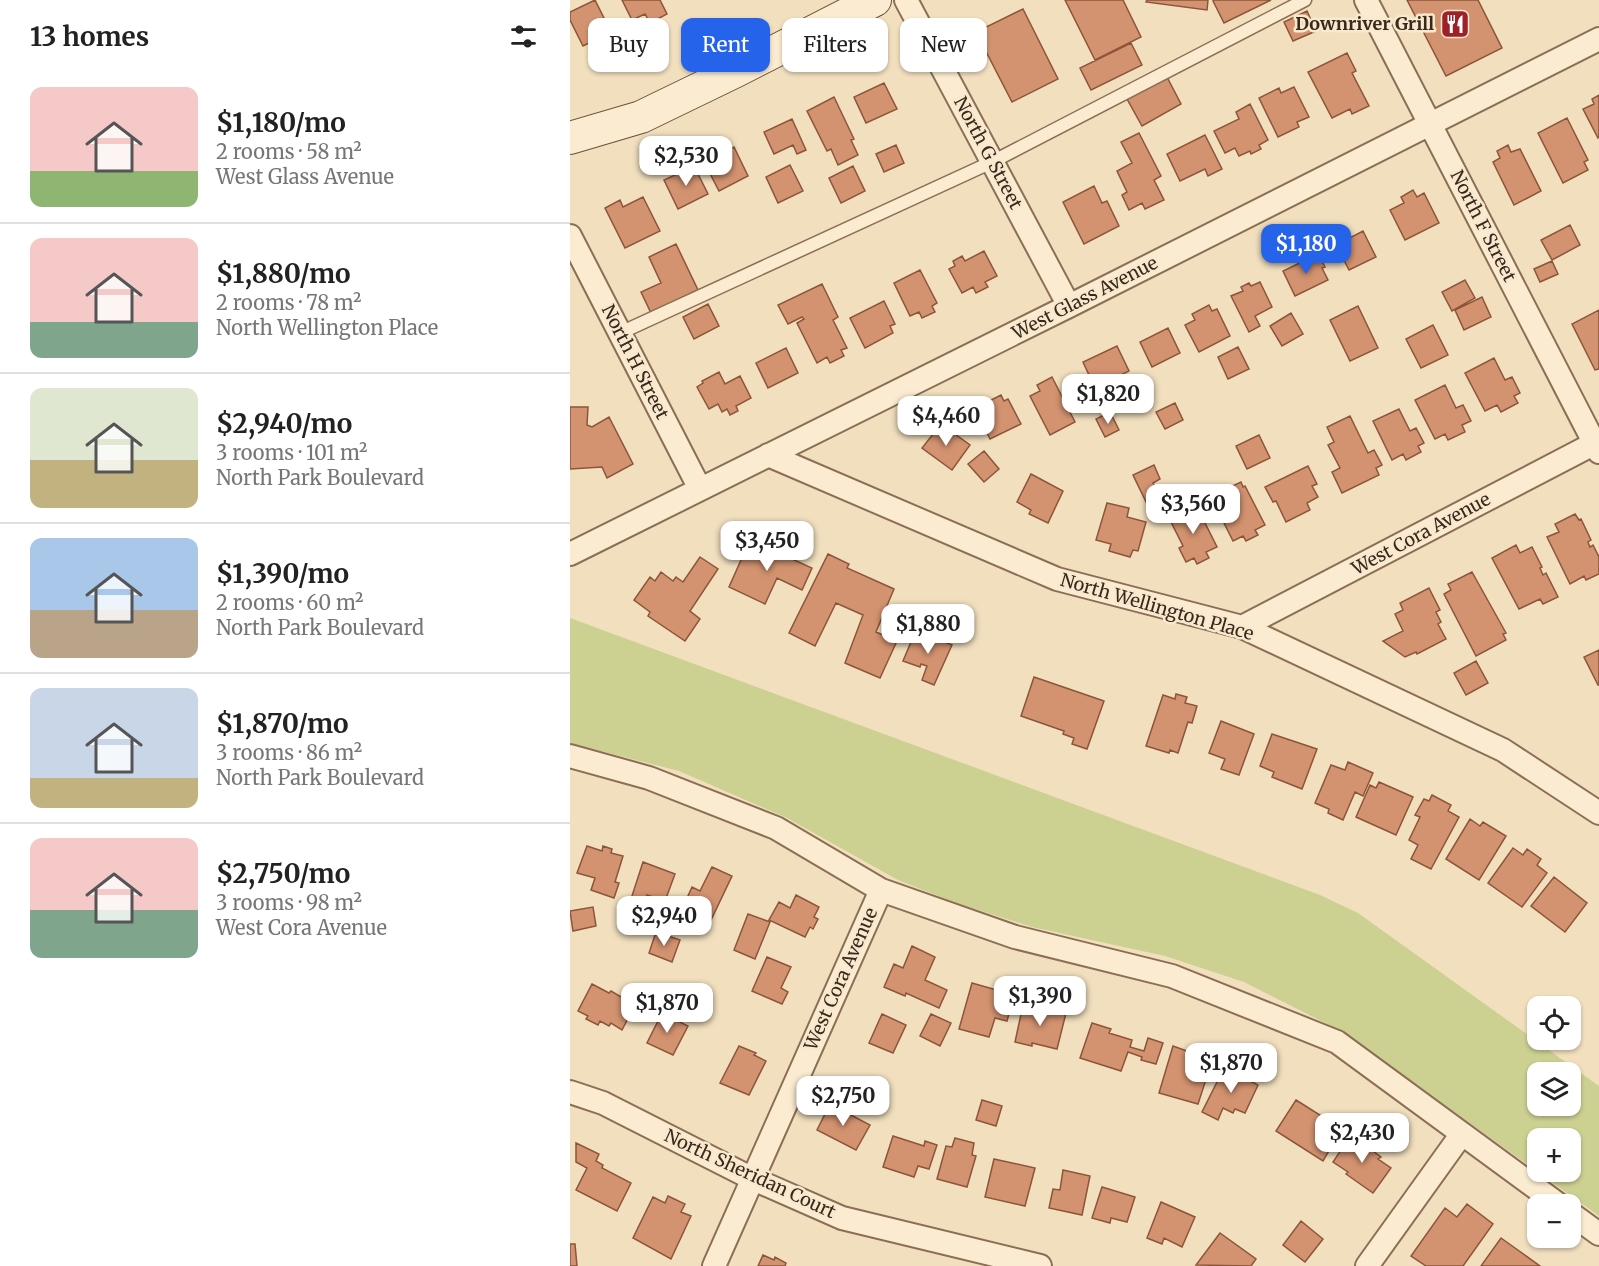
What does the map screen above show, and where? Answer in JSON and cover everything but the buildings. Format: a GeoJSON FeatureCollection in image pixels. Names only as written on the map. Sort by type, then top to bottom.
{"type":"FeatureCollection","features":[{"type":"Feature","properties":{"kind":"main road"},"geometry":{"type":"LineString","coordinates":[[570,138],[641,117],[875,0]]}},
{"type":"Feature","properties":{"kind":"street","name":"North G Street"},"geometry":{"type":"LineString","coordinates":[[906,0],[1069,306]]}},
{"type":"Feature","properties":{"kind":"street","name":"North F Street"},"geometry":{"type":"LineString","coordinates":[[1366,0],[1598,445]]}},
{"type":"Feature","properties":{"kind":"street","name":"West Glass Avenue"},"geometry":{"type":"LineString","coordinates":[[570,554],[1599,39]]}},
{"type":"Feature","properties":{"kind":"street","name":"North H Street"},"geometry":{"type":"LineString","coordinates":[[570,236],[700,489]]}},
{"type":"Feature","properties":{"kind":"street","name":"West Cora Avenue"},"geometry":{"type":"LineString","coordinates":[[1242,627],[1598,445]]}},
{"type":"Feature","properties":{"kind":"street","name":"North Wellington Place"},"geometry":{"type":"LineString","coordinates":[[768,455],[1057,579],[1242,627],[1503,750],[1599,813]]}},
{"type":"Feature","properties":{"kind":"street"},"geometry":{"type":"LineString","coordinates":[[570,756],[649,778],[776,828],[881,890],[1015,938],[1172,976],[1337,1042],[1544,1194]]}},
{"type":"Feature","properties":{"kind":"street","name":"West Cora Avenue"},"geometry":{"type":"LineString","coordinates":[[714,1266],[881,890]]}},
{"type":"Feature","properties":{"kind":"street","name":"North Sheridan Court"},"geometry":{"type":"LineString","coordinates":[[570,1092],[603,1103],[751,1179],[842,1218],[1040,1266]]}},
{"type":"Feature","properties":{"kind":"street"},"geometry":{"type":"LineString","coordinates":[[1367,1266],[1461,1135]]}},
{"type":"Feature","properties":{"kind":"street"},"geometry":{"type":"LineString","coordinates":[[1581,1221],[1599,1234]]}},
{"type":"Feature","properties":{"kind":"lane"},"geometry":{"type":"LineString","coordinates":[[620,333],[992,162],[1305,0]]}},
{"type":"Feature","properties":{"kind":"green space"},"geometry":{"type":"Polygon","coordinates":[[[570,618],[1320,895],[1358,913],[1527,1034],[1527,1050],[1549,1050],[1566,1062],[1527,1062],[1527,1116],[1581,1116],[1581,1073],[1599,1086],[1599,1216],[1581,1203],[1581,1194],[1568,1194],[1552,1182],[1581,1182],[1581,1128],[1527,1128],[1527,1164],[1343,1032],[1244,982],[1165,956],[1032,927],[953,902],[898,880],[787,818],[679,771],[570,743],[570,618]]]}},
{"type":"Feature","properties":{"kind":"place","name":"Downriver Grill"},"geometry":{"type":"Point","coordinates":[1455,24]}}]}
